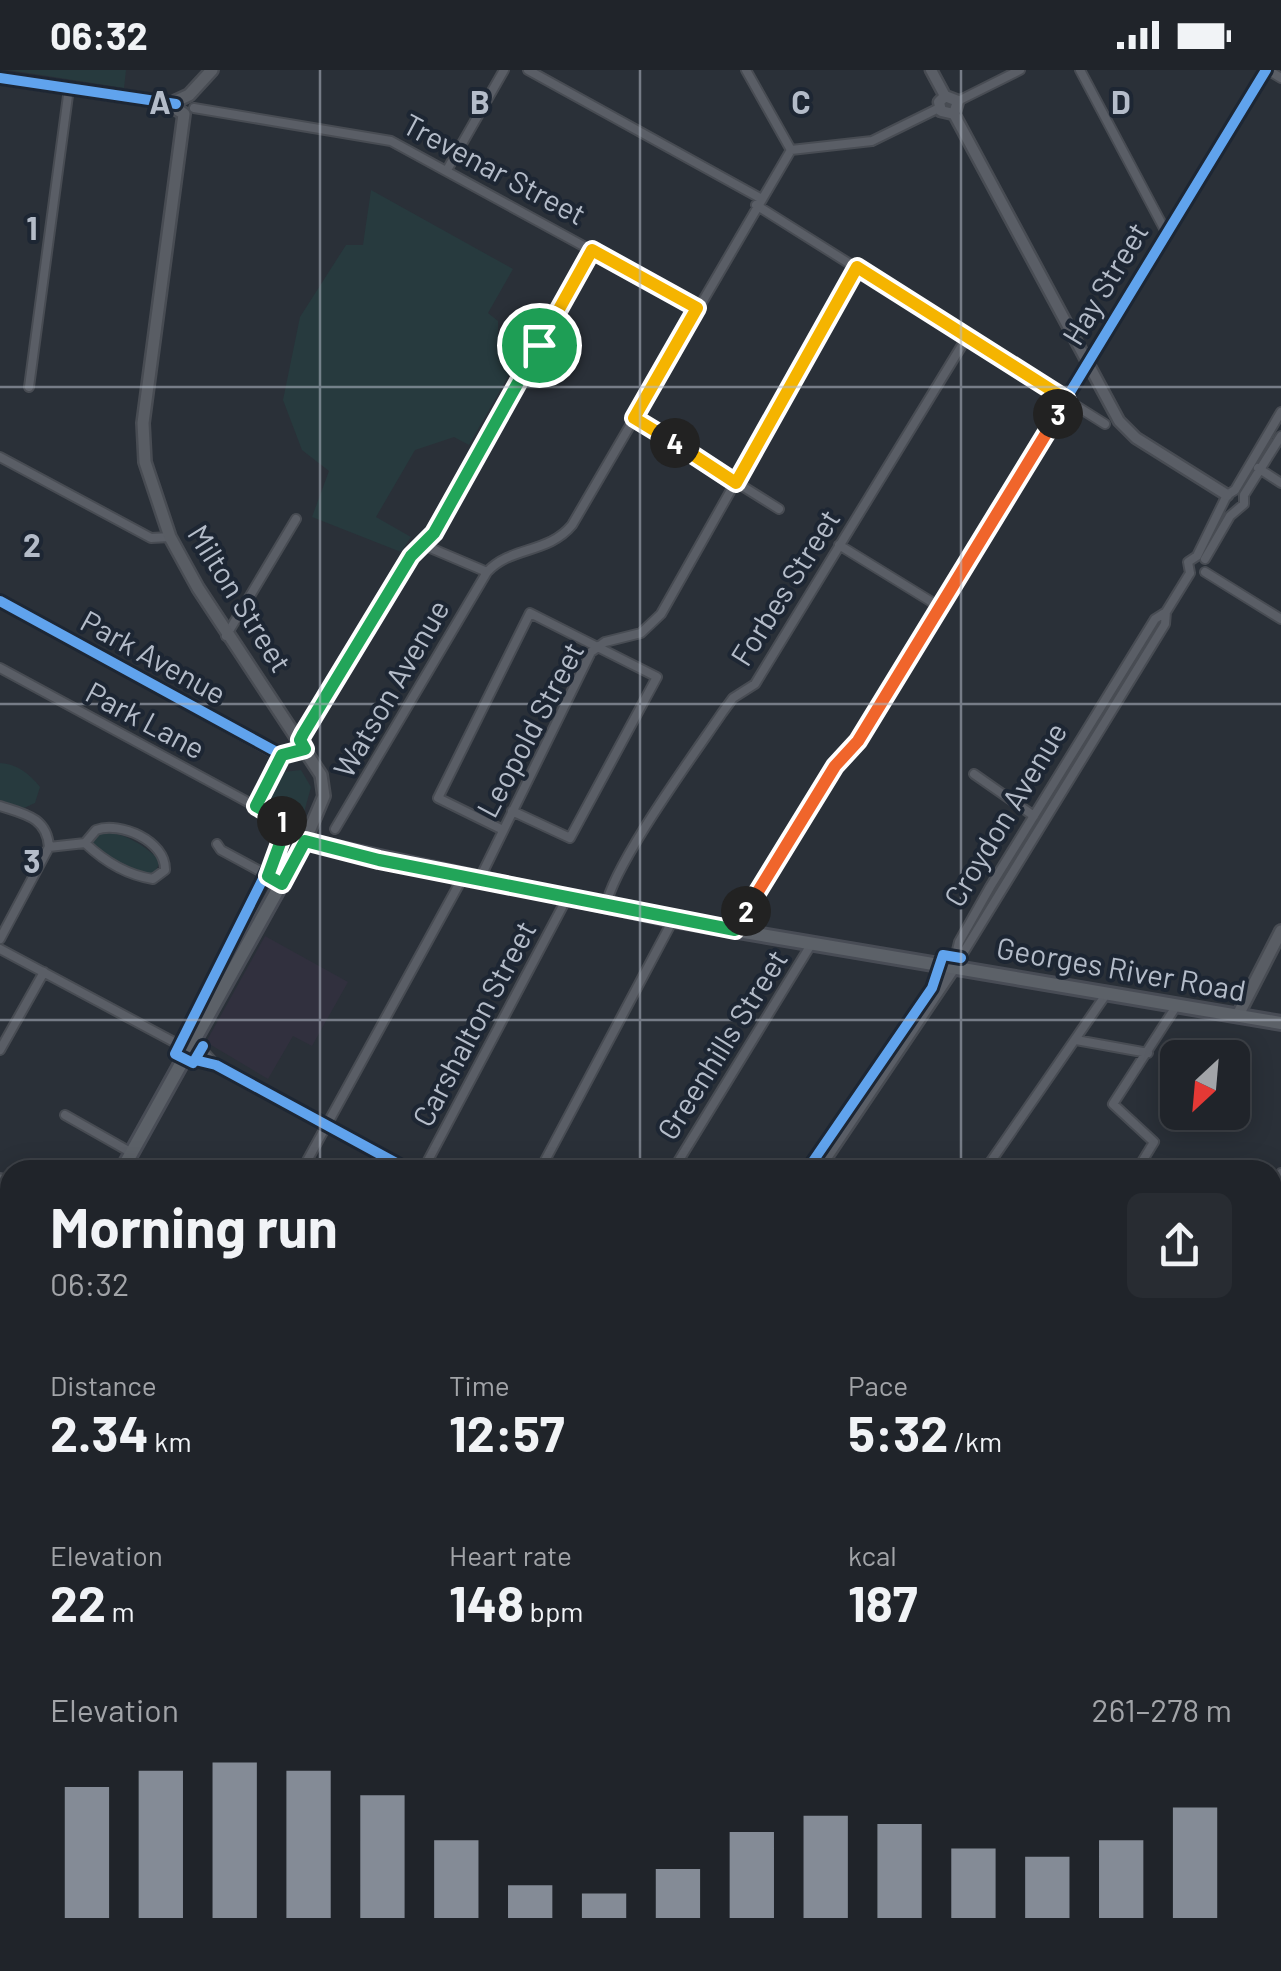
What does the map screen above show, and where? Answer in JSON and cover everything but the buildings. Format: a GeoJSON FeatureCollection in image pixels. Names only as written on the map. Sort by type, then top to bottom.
{"type":"FeatureCollection","features":[{"type":"Feature","properties":{"kind":"main road"},"geometry":{"type":"LineString","coordinates":[[186,105],[212,70]]}},
{"type":"Feature","properties":{"kind":"main road","name":"Milton Street"},"geometry":{"type":"LineString","coordinates":[[128,1160],[305,841],[325,787],[302,745],[226,636],[170,537],[149,478],[142,439],[186,105]]}},
{"type":"Feature","properties":{"kind":"main road","name":"Georges River Road"},"geometry":{"type":"LineString","coordinates":[[305,841],[673,920],[1281,1023]]}},
{"type":"Feature","properties":{"kind":"main road"},"geometry":{"type":"LineString","coordinates":[[1238,1016],[1281,931]]}},
{"type":"Feature","properties":{"kind":"main road"},"geometry":{"type":"LineString","coordinates":[[1266,967],[1281,950]]}},
{"type":"Feature","properties":{"kind":"street"},"geometry":{"type":"LineString","coordinates":[[447,170],[504,70]]}},
{"type":"Feature","properties":{"kind":"street"},"geometry":{"type":"LineString","coordinates":[[528,70],[758,202],[1106,424]]}},
{"type":"Feature","properties":{"kind":"street"},"geometry":{"type":"LineString","coordinates":[[746,70],[790,150]]}},
{"type":"Feature","properties":{"kind":"street"},"geometry":{"type":"LineString","coordinates":[[930,70],[945,96],[958,101]]}},
{"type":"Feature","properties":{"kind":"street"},"geometry":{"type":"LineString","coordinates":[[1020,70],[958,101],[954,114],[1128,432],[1243,506],[1235,510],[1201,557]]}},
{"type":"Feature","properties":{"kind":"street"},"geometry":{"type":"LineString","coordinates":[[1080,70],[1166,232]]}},
{"type":"Feature","properties":{"kind":"street"},"geometry":{"type":"LineString","coordinates":[[1267,70],[1281,78]]}},
{"type":"Feature","properties":{"kind":"street","name":"Hay Street"},"geometry":{"type":"LineString","coordinates":[[735,930],[940,607],[1267,70]]}},
{"type":"Feature","properties":{"kind":"street","name":"Trevenar Street"},"geometry":{"type":"LineString","coordinates":[[0,78],[382,138],[697,308]]}},
{"type":"Feature","properties":{"kind":"street"},"geometry":{"type":"LineString","coordinates":[[28,387],[68,88]]}},
{"type":"Feature","properties":{"kind":"street"},"geometry":{"type":"LineString","coordinates":[[790,150],[872,142],[940,108],[945,96]]}},
{"type":"Feature","properties":{"kind":"street"},"geometry":{"type":"LineString","coordinates":[[940,108],[946,114],[954,114]]}},
{"type":"Feature","properties":{"kind":"street"},"geometry":{"type":"LineString","coordinates":[[421,544],[486,572],[501,559],[544,547],[566,532],[790,150]]}},
{"type":"Feature","properties":{"kind":"street"},"geometry":{"type":"LineString","coordinates":[[302,745],[421,544],[434,533],[592,250]]}},
{"type":"Feature","properties":{"kind":"street","name":"Leopold Street"},"geometry":{"type":"LineString","coordinates":[[479,880],[596,646],[642,633],[661,614],[857,267]]}},
{"type":"Feature","properties":{"kind":"street","name":"Forbes Street"},"geometry":{"type":"LineString","coordinates":[[606,906],[612,885],[713,726],[733,698],[755,684],[967,337]]}},
{"type":"Feature","properties":{"kind":"street"},"geometry":{"type":"LineString","coordinates":[[1281,412],[1201,557],[1205,572],[1281,619]]}},
{"type":"Feature","properties":{"kind":"street"},"geometry":{"type":"LineString","coordinates":[[634,418],[779,509]]}},
{"type":"Feature","properties":{"kind":"street"},"geometry":{"type":"LineString","coordinates":[[1233,496],[1261,470],[1281,436]]}},
{"type":"Feature","properties":{"kind":"street"},"geometry":{"type":"LineString","coordinates":[[0,458],[151,538],[170,537]]}},
{"type":"Feature","properties":{"kind":"street"},"geometry":{"type":"LineString","coordinates":[[1250,462],[1281,483]]}},
{"type":"Feature","properties":{"kind":"street"},"geometry":{"type":"LineString","coordinates":[[1233,496],[1235,510]]}},
{"type":"Feature","properties":{"kind":"street"},"geometry":{"type":"LineString","coordinates":[[226,636],[296,520]]}},
{"type":"Feature","properties":{"kind":"street"},"geometry":{"type":"LineString","coordinates":[[840,546],[940,607]]}},
{"type":"Feature","properties":{"kind":"street","name":"Croydon Avenue"},"geometry":{"type":"LineString","coordinates":[[825,1160],[954,968],[960,942],[1115,695],[1165,624],[1166,612],[1190,572],[1188,562],[1201,557]]}},
{"type":"Feature","properties":{"kind":"street","name":"Watson Avenue"},"geometry":{"type":"LineString","coordinates":[[336,830],[486,572]]}},
{"type":"Feature","properties":{"kind":"street"},"geometry":{"type":"LineString","coordinates":[[1190,572],[1198,576],[1205,572]]}},
{"type":"Feature","properties":{"kind":"street","name":"Park Avenue"},"geometry":{"type":"LineString","coordinates":[[0,601],[272,752],[290,756],[302,745]]}},
{"type":"Feature","properties":{"kind":"street"},"geometry":{"type":"LineString","coordinates":[[503,830],[438,798],[530,613],[657,677],[570,838],[512,811]]}},
{"type":"Feature","properties":{"kind":"street","name":"Park Lane"},"geometry":{"type":"LineString","coordinates":[[0,668],[268,813]]}},
{"type":"Feature","properties":{"kind":"street"},"geometry":{"type":"LineString","coordinates":[[974,774],[1038,818]]}},
{"type":"Feature","properties":{"kind":"street"},"geometry":{"type":"LineString","coordinates":[[0,806],[33,816],[48,837],[49,847],[0,939]]}},
{"type":"Feature","properties":{"kind":"street"},"geometry":{"type":"LineString","coordinates":[[49,847],[85,843],[102,827],[127,830],[163,856],[164,870],[158,878],[146,878],[108,863],[85,843]]}},
{"type":"Feature","properties":{"kind":"street"},"geometry":{"type":"LineString","coordinates":[[217,844],[220,850],[282,884]]}},
{"type":"Feature","properties":{"kind":"street"},"geometry":{"type":"LineString","coordinates":[[308,1160],[463,877]]}},
{"type":"Feature","properties":{"kind":"street","name":"Carshalton Street"},"geometry":{"type":"LineString","coordinates":[[428,1160],[567,898]]}},
{"type":"Feature","properties":{"kind":"street"},"geometry":{"type":"LineString","coordinates":[[545,1160],[673,920]]}},
{"type":"Feature","properties":{"kind":"street","name":"Greenhills Street"},"geometry":{"type":"LineString","coordinates":[[678,1160],[812,944]]}},
{"type":"Feature","properties":{"kind":"street"},"geometry":{"type":"LineString","coordinates":[[0,948],[390,1160]]}},
{"type":"Feature","properties":{"kind":"street"},"geometry":{"type":"LineString","coordinates":[[0,1050],[44,972]]}},
{"type":"Feature","properties":{"kind":"street"},"geometry":{"type":"LineString","coordinates":[[993,1160],[1107,993]]}},
{"type":"Feature","properties":{"kind":"street"},"geometry":{"type":"LineString","coordinates":[[1143,1160],[1154,1142],[1113,1104],[1177,1005]]}},
{"type":"Feature","properties":{"kind":"street"},"geometry":{"type":"LineString","coordinates":[[1076,1040],[1148,1053]]}},
{"type":"Feature","properties":{"kind":"street"},"geometry":{"type":"LineString","coordinates":[[189,1050],[216,1065]]}},
{"type":"Feature","properties":{"kind":"street"},"geometry":{"type":"LineString","coordinates":[[65,1115],[132,1153]]}},
{"type":"Feature","properties":{"kind":"shaded area"},"geometry":{"type":"Polygon","coordinates":[[[265,936],[348,982],[312,1046],[293,1036],[268,1079],[206,1042],[265,936]]]}},
{"type":"Feature","properties":{"kind":"green space"},"geometry":{"type":"Polygon","coordinates":[[[9,70],[126,70],[124,88],[9,70]]]}},
{"type":"Feature","properties":{"kind":"green space"},"geometry":{"type":"Polygon","coordinates":[[[371,190],[513,269],[488,313],[498,321],[498,357],[514,366],[469,445],[454,437],[415,450],[376,517],[411,537],[401,552],[312,517],[329,471],[302,450],[283,400],[300,317],[346,245],[363,245],[371,190]]]}},
{"type":"Feature","properties":{"kind":"green space"},"geometry":{"type":"Polygon","coordinates":[[[0,763],[17,768],[36,782],[40,787],[35,803],[24,808],[0,800],[0,763]]]}},
{"type":"Feature","properties":{"kind":"green space"},"geometry":{"type":"Polygon","coordinates":[[[268,763],[283,772],[301,770],[311,787],[300,827],[249,797],[268,763]]]}},
{"type":"Feature","properties":{"kind":"green space"},"geometry":{"type":"Polygon","coordinates":[[[106,832],[128,838],[148,850],[160,861],[156,871],[146,876],[110,861],[92,843],[96,835],[106,832]]]}},
{"type":"Feature","properties":{"kind":"cycle path"},"geometry":{"type":"LineString","coordinates":[[735,930],[835,766],[858,741],[1266,70]]}},
{"type":"Feature","properties":{"kind":"cycle path"},"geometry":{"type":"LineString","coordinates":[[0,78],[176,104]]}},
{"type":"Feature","properties":{"kind":"cycle path"},"geometry":{"type":"LineString","coordinates":[[0,601],[282,755],[256,806],[287,824],[285,835],[175,1054],[193,1063],[203,1046]]}},
{"type":"Feature","properties":{"kind":"cycle path"},"geometry":{"type":"LineString","coordinates":[[814,1160],[932,988],[943,955],[961,958]]}},
{"type":"Feature","properties":{"kind":"cycle path"},"geometry":{"type":"LineString","coordinates":[[195,1060],[216,1065],[391,1160]]}},
{"type":"Feature","properties":{"kind":"route"},"geometry":{"type":"LineString","coordinates":[[592,250],[697,308],[634,418],[736,483],[857,267],[1067,400],[858,741],[835,766],[735,930],[379,860],[305,841],[282,884],[268,876],[287,824],[256,806],[282,755],[294,755],[305,749],[300,740],[303,734],[411,556],[434,533],[539,345],[592,250]]}}]}
